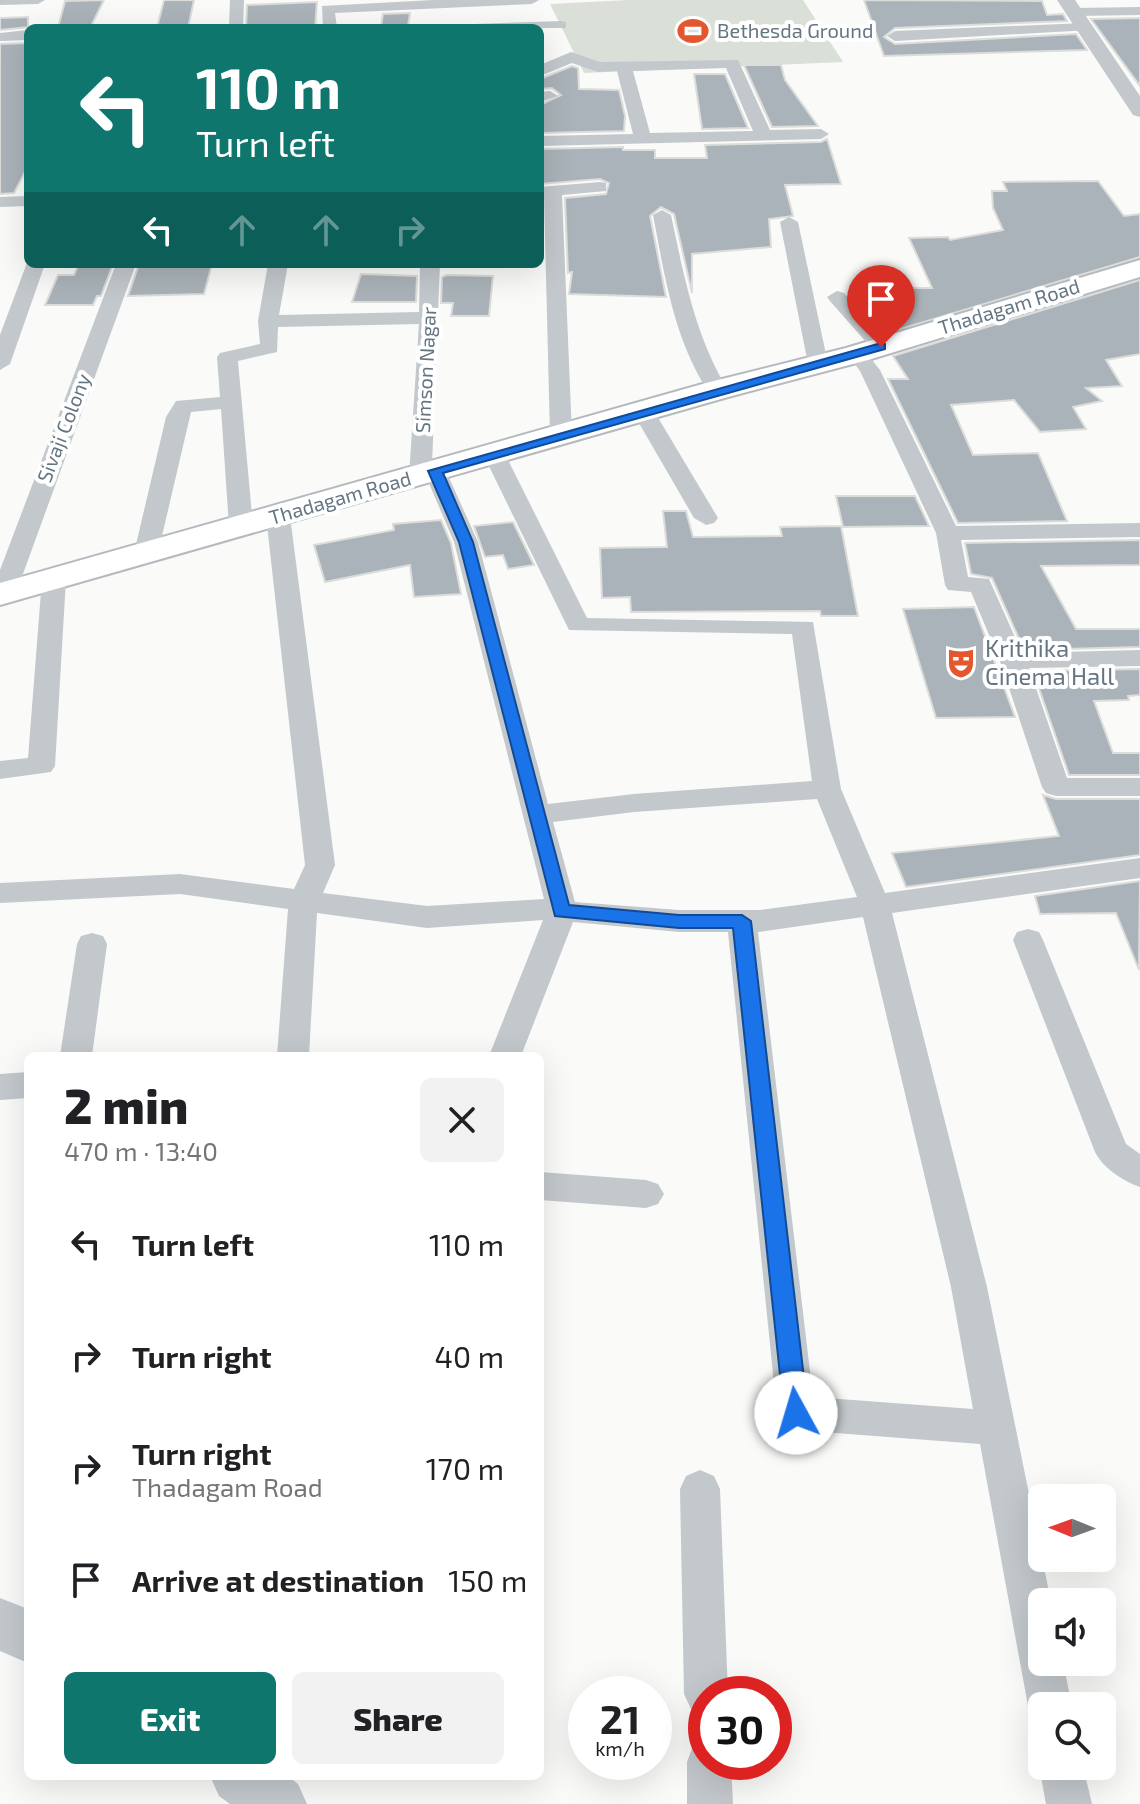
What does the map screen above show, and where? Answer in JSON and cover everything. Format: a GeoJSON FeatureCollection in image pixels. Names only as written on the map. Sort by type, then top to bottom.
{"type":"FeatureCollection","features":[{"type":"Feature","properties":{"kind":"main road","name":"Thadagam Road"},"geometry":{"type":"LineString","coordinates":[[2,593],[717,390],[869,351],[1140,268]]}},
{"type":"Feature","properties":{"kind":"street"},"geometry":{"type":"LineString","coordinates":[[0,1],[38,0]]}},
{"type":"Feature","properties":{"kind":"street"},"geometry":{"type":"LineString","coordinates":[[236,24],[237,0]]}},
{"type":"Feature","properties":{"kind":"street"},"geometry":{"type":"LineString","coordinates":[[329,24],[327,9],[532,0]]}},
{"type":"Feature","properties":{"kind":"street"},"geometry":{"type":"LineString","coordinates":[[895,36],[1075,13],[1140,11]]}},
{"type":"Feature","properties":{"kind":"street"},"geometry":{"type":"LineString","coordinates":[[1075,13],[1140,111]]}},
{"type":"Feature","properties":{"kind":"street"},"geometry":{"type":"LineString","coordinates":[[544,26],[561,25]]}},
{"type":"Feature","properties":{"kind":"street"},"geometry":{"type":"LineString","coordinates":[[1,39],[24,36]]}},
{"type":"Feature","properties":{"kind":"street"},"geometry":{"type":"LineString","coordinates":[[544,69],[571,57],[598,67],[732,63],[764,136]]}},
{"type":"Feature","properties":{"kind":"street"},"geometry":{"type":"LineString","coordinates":[[624,66],[643,138]]}},
{"type":"Feature","properties":{"kind":"street"},"geometry":{"type":"LineString","coordinates":[[544,141],[821,134]]}},
{"type":"Feature","properties":{"kind":"street"},"geometry":{"type":"LineString","coordinates":[[561,435],[546,192],[600,187]]}},
{"type":"Feature","properties":{"kind":"street"},"geometry":{"type":"LineString","coordinates":[[0,202],[24,201]]}},
{"type":"Feature","properties":{"kind":"street"},"geometry":{"type":"LineString","coordinates":[[662,215],[681,303],[697,354],[717,390]]}},
{"type":"Feature","properties":{"kind":"street"},"geometry":{"type":"LineString","coordinates":[[789,222],[818,364]]}},
{"type":"Feature","properties":{"kind":"street"},"geometry":{"type":"LineString","coordinates":[[0,364],[34,268]]}},
{"type":"Feature","properties":{"kind":"street","name":"Sivaji Colony"},"geometry":{"type":"LineString","coordinates":[[2,593],[124,268]]}},
{"type":"Feature","properties":{"kind":"street"},"geometry":{"type":"LineString","coordinates":[[241,526],[227,357],[270,348],[268,321],[277,268]]}},
{"type":"Feature","properties":{"kind":"street","name":"Simson Nagar"},"geometry":{"type":"LineString","coordinates":[[427,474],[430,268]]}},
{"type":"Feature","properties":{"kind":"street"},"geometry":{"type":"LineString","coordinates":[[837,297],[869,351],[870,370],[948,533],[957,585],[980,584],[1013,661],[1056,787],[1140,787]]}},
{"type":"Feature","properties":{"kind":"street"},"geometry":{"type":"LineString","coordinates":[[268,321],[429,318]]}},
{"type":"Feature","properties":{"kind":"street"},"geometry":{"type":"LineString","coordinates":[[146,553],[177,417],[184,406],[231,402]]}},
{"type":"Feature","properties":{"kind":"street"},"geometry":{"type":"LineString","coordinates":[[643,411],[706,518]]}},
{"type":"Feature","properties":{"kind":"street"},"geometry":{"type":"LineString","coordinates":[[494,454],[578,625],[804,627],[827,789],[875,905],[969,1287],[1047,1692]]}},
{"type":"Feature","properties":{"kind":"street"},"geometry":{"type":"LineString","coordinates":[[427,474],[466,542],[562,911],[507,1052]]}},
{"type":"Feature","properties":{"kind":"street"},"geometry":{"type":"LineString","coordinates":[[278,516],[320,865],[303,903],[293,1052]]}},
{"type":"Feature","properties":{"kind":"street"},"geometry":{"type":"LineString","coordinates":[[948,533],[1140,530]]}},
{"type":"Feature","properties":{"kind":"street"},"geometry":{"type":"LineString","coordinates":[[0,770],[41,766],[54,579]]}},
{"type":"Feature","properties":{"kind":"street"},"geometry":{"type":"LineString","coordinates":[[1013,661],[1140,658]]}},
{"type":"Feature","properties":{"kind":"street"},"geometry":{"type":"LineString","coordinates":[[538,815],[634,803],[827,789]]}},
{"type":"Feature","properties":{"kind":"street"},"geometry":{"type":"LineString","coordinates":[[0,893],[180,884],[303,903],[427,917],[527,908],[679,921],[742,921],[1140,868]]}},
{"type":"Feature","properties":{"kind":"street"},"geometry":{"type":"LineString","coordinates":[[742,921],[796,1413],[996,1428]]}},
{"type":"Feature","properties":{"kind":"street"},"geometry":{"type":"LineString","coordinates":[[1028,940],[1112,1152],[1140,1173]]}},
{"type":"Feature","properties":{"kind":"street"},"geometry":{"type":"LineString","coordinates":[[77,1052],[92,944]]}},
{"type":"Feature","properties":{"kind":"street"},"geometry":{"type":"LineString","coordinates":[[0,1087],[24,1085]]}},
{"type":"Feature","properties":{"kind":"street"},"geometry":{"type":"LineString","coordinates":[[544,1186],[646,1194]]}},
{"type":"Feature","properties":{"kind":"street"},"geometry":{"type":"LineString","coordinates":[[700,1489],[705,1676]]}},
{"type":"Feature","properties":{"kind":"street"},"geometry":{"type":"LineString","coordinates":[[0,1624],[24,1634]]}},
{"type":"Feature","properties":{"kind":"street"},"geometry":{"type":"LineString","coordinates":[[709,1780],[710,1804]]}},
{"type":"Feature","properties":{"kind":"street"},"geometry":{"type":"LineString","coordinates":[[1064,1780],[1069,1804]]}},
{"type":"Feature","properties":{"kind":"shaded area","name":"Bethesda Ground"},"geometry":{"type":"Polygon","coordinates":[[[629,0],[803,0],[843,62],[584,73],[550,4],[629,0]]]}},
{"type":"Feature","properties":{"kind":"building"},"geometry":{"type":"Polygon","coordinates":[[[104,0],[92,24],[59,24],[65,1],[104,0]]]}},
{"type":"Feature","properties":{"kind":"building"},"geometry":{"type":"Polygon","coordinates":[[[164,0],[194,0],[189,24],[158,24],[164,0]]]}},
{"type":"Feature","properties":{"kind":"building"},"geometry":{"type":"Polygon","coordinates":[[[864,0],[1042,1],[1047,15],[1063,14],[1067,21],[895,28],[884,37],[895,44],[1076,34],[1087,50],[884,56],[864,0]]]}},
{"type":"Feature","properties":{"kind":"building"},"geometry":{"type":"Polygon","coordinates":[[[317,2],[315,24],[246,24],[247,5],[317,2]]]}},
{"type":"Feature","properties":{"kind":"building"},"geometry":{"type":"Polygon","coordinates":[[[410,13],[408,24],[381,24],[383,14],[410,13]]]}},
{"type":"Feature","properties":{"kind":"building"},"geometry":{"type":"Polygon","coordinates":[[[28,17],[28,24],[24,24],[24,27],[0,30],[0,18],[28,17]]]}},
{"type":"Feature","properties":{"kind":"building"},"geometry":{"type":"Polygon","coordinates":[[[1140,18],[1140,86],[1091,19],[1140,18]]]}},
{"type":"Feature","properties":{"kind":"building"},"geometry":{"type":"Polygon","coordinates":[[[24,43],[24,174],[14,193],[0,194],[0,44],[24,43]]]}},
{"type":"Feature","properties":{"kind":"building"},"geometry":{"type":"Polygon","coordinates":[[[744,65],[781,65],[785,80],[818,126],[772,127],[744,65]]]}},
{"type":"Feature","properties":{"kind":"building"},"geometry":{"type":"Polygon","coordinates":[[[572,66],[578,68],[579,89],[619,90],[625,116],[624,131],[544,133],[544,103],[561,95],[552,88],[544,89],[544,77],[572,66]]]}},
{"type":"Feature","properties":{"kind":"building"},"geometry":{"type":"Polygon","coordinates":[[[694,74],[725,74],[748,128],[702,129],[694,74]]]}},
{"type":"Feature","properties":{"kind":"building"},"geometry":{"type":"Polygon","coordinates":[[[827,139],[841,184],[785,185],[793,216],[769,219],[771,247],[692,254],[692,293],[674,214],[661,207],[650,216],[666,297],[569,294],[572,272],[568,273],[565,198],[606,194],[609,183],[600,179],[544,184],[544,149],[623,147],[623,150],[655,150],[655,158],[707,158],[705,145],[821,142],[827,139]]]}},
{"type":"Feature","properties":{"kind":"building"},"geometry":{"type":"Polygon","coordinates":[[[1098,181],[1124,216],[1140,214],[1140,257],[884,334],[853,297],[866,297],[863,288],[932,288],[909,238],[948,237],[950,240],[1003,230],[993,208],[992,191],[1007,191],[1003,182],[1098,181]]]}},
{"type":"Feature","properties":{"kind":"building"},"geometry":{"type":"Polygon","coordinates":[[[77,268],[112,268],[101,296],[97,296],[93,305],[45,305],[58,275],[74,275],[77,268]]]}},
{"type":"Feature","properties":{"kind":"building"},"geometry":{"type":"Polygon","coordinates":[[[138,268],[211,268],[204,294],[128,296],[138,268]]]}},
{"type":"Feature","properties":{"kind":"building"},"geometry":{"type":"Polygon","coordinates":[[[361,274],[417,276],[416,302],[352,302],[361,274]]]}},
{"type":"Feature","properties":{"kind":"building"},"geometry":{"type":"Polygon","coordinates":[[[493,276],[489,316],[451,316],[453,303],[441,303],[442,277],[493,276]]]}},
{"type":"Feature","properties":{"kind":"building"},"geometry":{"type":"Polygon","coordinates":[[[1140,280],[1140,354],[1106,360],[1122,386],[1086,388],[1102,401],[1073,407],[1086,429],[1040,432],[1014,400],[951,405],[973,455],[1038,453],[1067,521],[958,523],[888,379],[908,379],[893,356],[1140,280]]]}},
{"type":"Feature","properties":{"kind":"building"},"geometry":{"type":"Polygon","coordinates":[[[836,496],[915,496],[929,526],[843,527],[836,496]]]}},
{"type":"Feature","properties":{"kind":"building"},"geometry":{"type":"Polygon","coordinates":[[[663,511],[686,511],[693,537],[782,536],[780,527],[841,526],[858,616],[821,616],[820,611],[631,612],[630,597],[602,598],[600,548],[667,547],[663,511]]]}},
{"type":"Feature","properties":{"kind":"building"},"geometry":{"type":"Polygon","coordinates":[[[441,520],[451,543],[461,594],[414,597],[410,565],[325,582],[314,545],[394,530],[393,524],[441,520]]]}},
{"type":"Feature","properties":{"kind":"building"},"geometry":{"type":"Polygon","coordinates":[[[513,522],[534,565],[508,569],[503,555],[485,557],[474,526],[513,522]]]}},
{"type":"Feature","properties":{"kind":"building"},"geometry":{"type":"Polygon","coordinates":[[[1140,540],[1140,565],[1041,566],[1076,629],[1140,629],[1140,647],[1024,650],[992,578],[971,574],[965,543],[1140,540]]]}},
{"type":"Feature","properties":{"kind":"building","name":"Krithika Cinema Hall"},"geometry":{"type":"Polygon","coordinates":[[[974,607],[1015,717],[936,718],[903,609],[974,607]]]}},
{"type":"Feature","properties":{"kind":"building"},"geometry":{"type":"Polygon","coordinates":[[[1140,669],[1140,695],[1128,696],[1129,700],[1094,701],[1113,753],[1140,753],[1140,775],[1069,775],[1033,671],[1140,669]]]}},
{"type":"Feature","properties":{"kind":"building"},"geometry":{"type":"Polygon","coordinates":[[[1043,795],[1056,799],[1140,799],[1140,855],[906,887],[892,853],[1059,836],[1043,795]]]}},
{"type":"Feature","properties":{"kind":"building"},"geometry":{"type":"Polygon","coordinates":[[[1140,881],[1139,970],[1116,913],[1040,914],[1035,896],[1140,881]]]}},
{"type":"Feature","properties":{"kind":"place","name":"Bethesda Ground"},"geometry":{"type":"Point","coordinates":[693,31]}},
{"type":"Feature","properties":{"kind":"place","name":"Krithika Cinema Hall"},"geometry":{"type":"Point","coordinates":[961,663]}},
{"type":"Feature","properties":{"kind":"route"},"geometry":{"type":"LineString","coordinates":[[796,1413],[742,921],[679,921],[562,911],[466,542],[435,471],[717,390],[881,347]]}}]}
